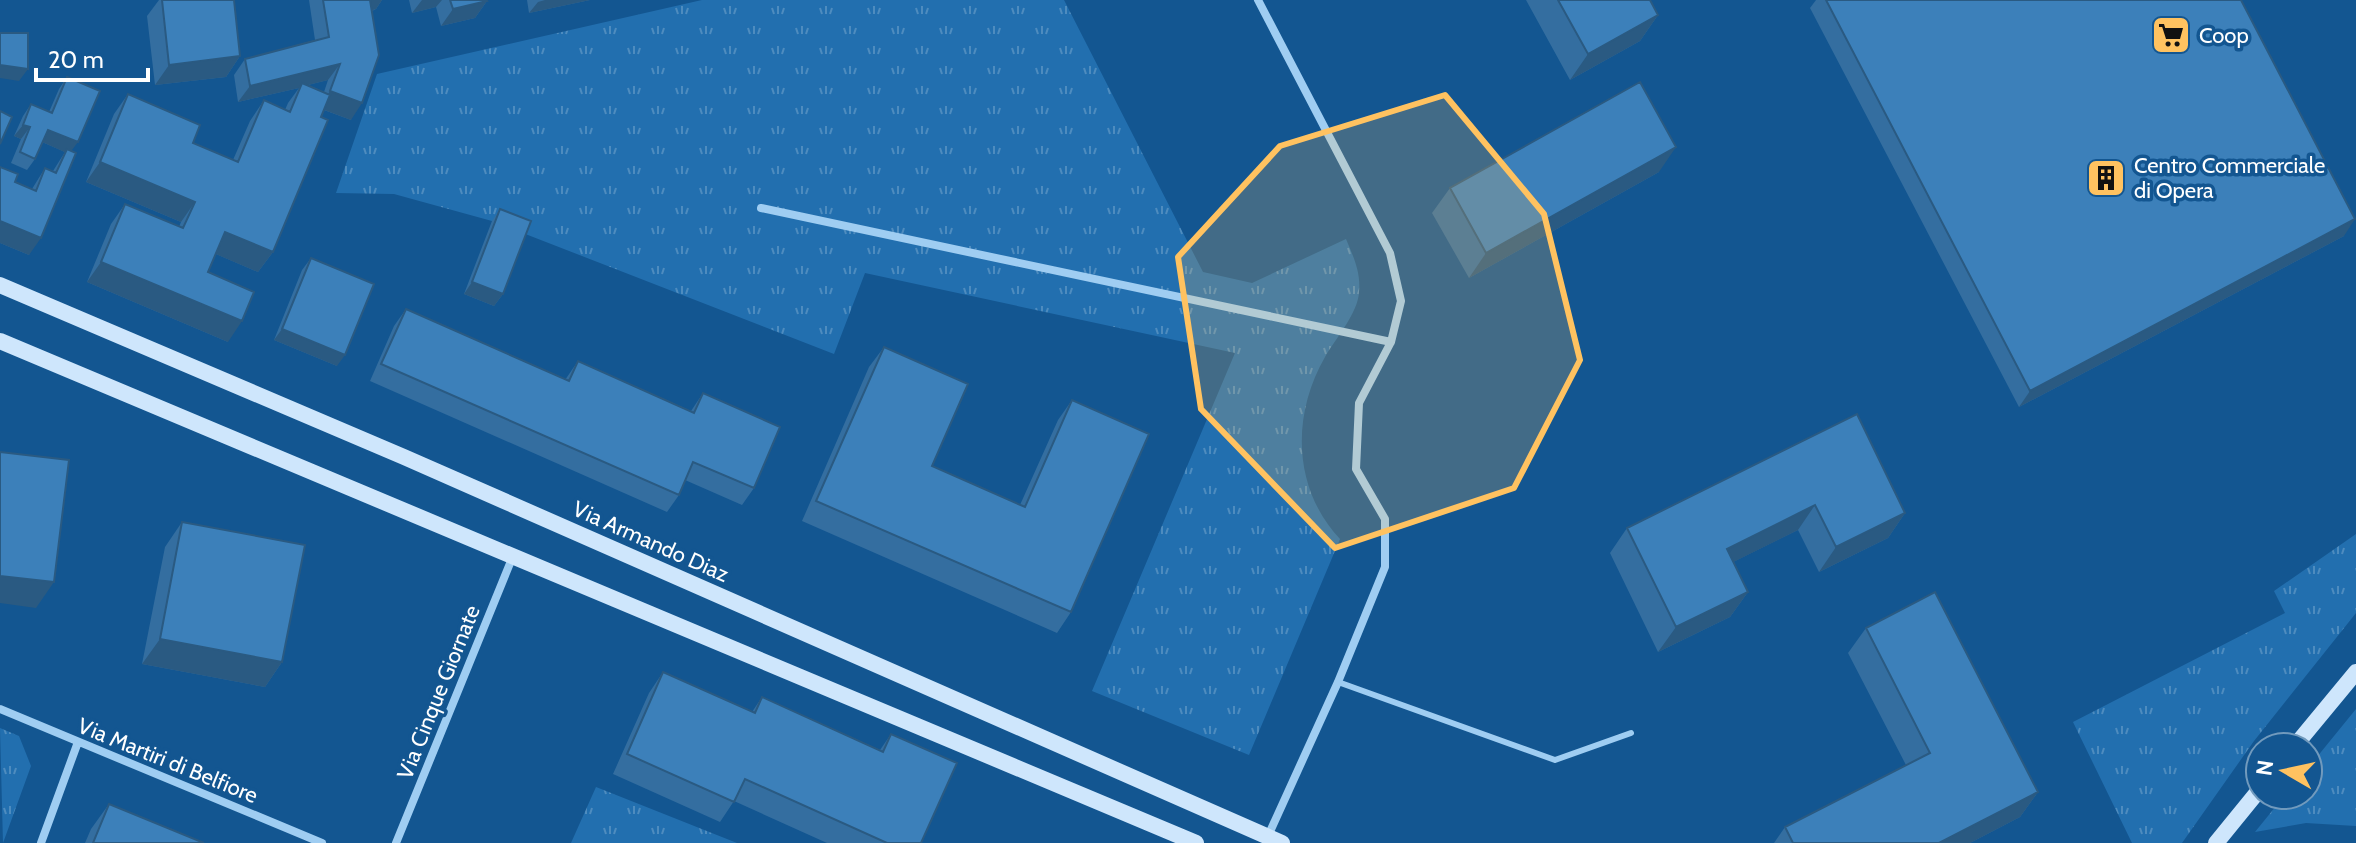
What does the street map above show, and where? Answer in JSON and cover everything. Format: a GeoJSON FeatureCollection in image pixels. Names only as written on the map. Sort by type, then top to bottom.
{"type":"FeatureCollection","features":[{"type":"Feature","properties":{"kind":"street"},"geometry":{"type":"LineString","coordinates":[[1258,0],[1390,253],[1401,301],[1391,342],[1359,403],[1356,469],[1385,519],[1385,567],[1275,840]]}},
{"type":"Feature","properties":{"kind":"street"},"geometry":{"type":"LineString","coordinates":[[761,208],[1391,342]]}},
{"type":"Feature","properties":{"kind":"street","name":"Via Armando Diaz"},"geometry":{"type":"LineString","coordinates":[[0,285],[404,457],[1275,840]]}},
{"type":"Feature","properties":{"kind":"street"},"geometry":{"type":"LineString","coordinates":[[0,341],[1196,843]]}},
{"type":"Feature","properties":{"kind":"street","name":"Via Cinque Giornate"},"geometry":{"type":"LineString","coordinates":[[396,843],[513,555]]}},
{"type":"Feature","properties":{"kind":"street"},"geometry":{"type":"LineString","coordinates":[[2307,731],[2356,672]]}},
{"type":"Feature","properties":{"kind":"street","name":"Via Martiri di Belfiore"},"geometry":{"type":"LineString","coordinates":[[0,709],[322,843]]}},
{"type":"Feature","properties":{"kind":"street"},"geometry":{"type":"LineString","coordinates":[[41,843],[78,742]]}},
{"type":"Feature","properties":{"kind":"street"},"geometry":{"type":"LineString","coordinates":[[2216,843],[2244,809]]}},
{"type":"Feature","properties":{"kind":"lane"},"geometry":{"type":"LineString","coordinates":[[1338,682],[1555,760],[1631,733]]}},
{"type":"Feature","properties":{"kind":"highlighted area"},"geometry":{"type":"Polygon","coordinates":[[[1445,95],[1544,214],[1580,360],[1514,488],[1335,548],[1201,409],[1178,257],[1280,146],[1445,95]]]}},
{"type":"Feature","properties":{"kind":"green space"},"geometry":{"type":"Polygon","coordinates":[[[702,0],[1064,0],[1203,272],[1252,283],[1346,239],[1358,271],[1358,300],[1314,380],[1302,427],[1302,451],[1313,498],[1340,539],[1249,755],[1092,691],[1235,353],[865,273],[834,354],[492,221],[394,194],[336,193],[377,74],[702,0]]]}},
{"type":"Feature","properties":{"kind":"green space"},"geometry":{"type":"Polygon","coordinates":[[[2356,534],[2356,613],[2262,731],[2244,731],[2244,755],[2182,843],[2132,843],[2073,722],[2285,613],[2274,591],[2356,534]]]}},
{"type":"Feature","properties":{"kind":"green space"},"geometry":{"type":"Polygon","coordinates":[[[2356,709],[2356,826],[2306,823],[2255,832],[2272,811],[2324,811],[2324,748],[2356,709]]]}},
{"type":"Feature","properties":{"kind":"green space"},"geometry":{"type":"Polygon","coordinates":[[[0,728],[19,736],[31,766],[3,843],[0,728]]]}},
{"type":"Feature","properties":{"kind":"green space"},"geometry":{"type":"Polygon","coordinates":[[[596,787],[737,843],[571,843],[596,787]]]}},
{"type":"Feature","properties":{"kind":"building"},"geometry":{"type":"Polygon","coordinates":[[[162,0],[234,0],[240,56],[169,65],[162,0]]]}},
{"type":"Feature","properties":{"kind":"building"},"geometry":{"type":"Polygon","coordinates":[[[323,0],[370,0],[379,55],[362,103],[330,91],[340,64],[250,86],[245,59],[329,37],[323,0]]]}},
{"type":"Feature","properties":{"kind":"building"},"geometry":{"type":"Polygon","coordinates":[[[450,0],[486,0],[487,1],[453,9],[450,0]]]}},
{"type":"Feature","properties":{"kind":"building"},"geometry":{"type":"Polygon","coordinates":[[[1558,0],[1650,0],[1658,15],[1588,54],[1558,0]]]}},
{"type":"Feature","properties":{"kind":"building","name":"Centro Commerciale di Opera"},"geometry":{"type":"Polygon","coordinates":[[[1826,0],[2241,0],[2355,219],[2030,391],[1826,0]]]}},
{"type":"Feature","properties":{"kind":"building"},"geometry":{"type":"Polygon","coordinates":[[[0,33],[28,33],[28,69],[0,65],[0,33]]]}},
{"type":"Feature","properties":{"kind":"building"},"geometry":{"type":"Polygon","coordinates":[[[67,77],[100,91],[78,142],[48,130],[35,159],[20,152],[30,127],[23,125],[31,104],[52,113],[67,77]]]}},
{"type":"Feature","properties":{"kind":"building"},"geometry":{"type":"Polygon","coordinates":[[[1640,82],[1676,147],[1486,253],[1450,188],[1640,82]]]}},
{"type":"Feature","properties":{"kind":"building"},"geometry":{"type":"Polygon","coordinates":[[[302,83],[330,95],[321,117],[328,120],[273,252],[225,232],[208,272],[254,292],[242,321],[101,262],[125,204],[183,228],[195,202],[100,162],[128,94],[200,125],[193,143],[238,162],[264,100],[290,112],[302,83]]]}},
{"type":"Feature","properties":{"kind":"building"},"geometry":{"type":"Polygon","coordinates":[[[0,111],[12,117],[0,144],[0,111]]]}},
{"type":"Feature","properties":{"kind":"building"},"geometry":{"type":"Polygon","coordinates":[[[67,149],[76,153],[41,238],[0,221],[0,167],[18,174],[15,182],[36,191],[45,168],[56,173],[67,149]]]}},
{"type":"Feature","properties":{"kind":"building"},"geometry":{"type":"Polygon","coordinates":[[[500,209],[531,221],[503,294],[472,282],[500,209]]]}},
{"type":"Feature","properties":{"kind":"building"},"geometry":{"type":"Polygon","coordinates":[[[311,258],[374,284],[345,355],[282,329],[311,258]]]}},
{"type":"Feature","properties":{"kind":"building"},"geometry":{"type":"Polygon","coordinates":[[[406,309],[569,381],[578,361],[694,413],[703,393],[780,427],[754,488],[693,462],[679,495],[381,364],[406,309]]]}},
{"type":"Feature","properties":{"kind":"building"},"geometry":{"type":"Polygon","coordinates":[[[884,347],[968,384],[932,466],[1025,507],[1072,400],[1149,434],[1071,612],[816,501],[884,347]]]}},
{"type":"Feature","properties":{"kind":"building"},"geometry":{"type":"Polygon","coordinates":[[[1857,414],[1905,513],[1836,547],[1815,505],[1727,549],[1748,592],[1676,627],[1627,528],[1857,414]]]}},
{"type":"Feature","properties":{"kind":"building"},"geometry":{"type":"Polygon","coordinates":[[[0,452],[69,460],[54,582],[0,576],[0,452]]]}},
{"type":"Feature","properties":{"kind":"building"},"geometry":{"type":"Polygon","coordinates":[[[182,522],[305,545],[282,662],[160,639],[182,522]]]}},
{"type":"Feature","properties":{"kind":"building"},"geometry":{"type":"Polygon","coordinates":[[[1935,592],[2038,792],[1939,843],[1793,843],[1785,827],[1930,753],[1866,628],[1935,592]]]}},
{"type":"Feature","properties":{"kind":"building"},"geometry":{"type":"Polygon","coordinates":[[[663,672],[755,713],[762,697],[883,752],[891,734],[957,763],[921,843],[887,843],[745,779],[734,802],[627,754],[663,672]]]}},
{"type":"Feature","properties":{"kind":"building"},"geometry":{"type":"Polygon","coordinates":[[[109,804],[204,843],[93,843],[109,804]]]}},
{"type":"Feature","properties":{"kind":"place","name":"Coop"},"geometry":{"type":"Point","coordinates":[2171,35]}},
{"type":"Feature","properties":{"kind":"place","name":"Centro Commerciale di Opera"},"geometry":{"type":"Point","coordinates":[2106,178]}}]}
